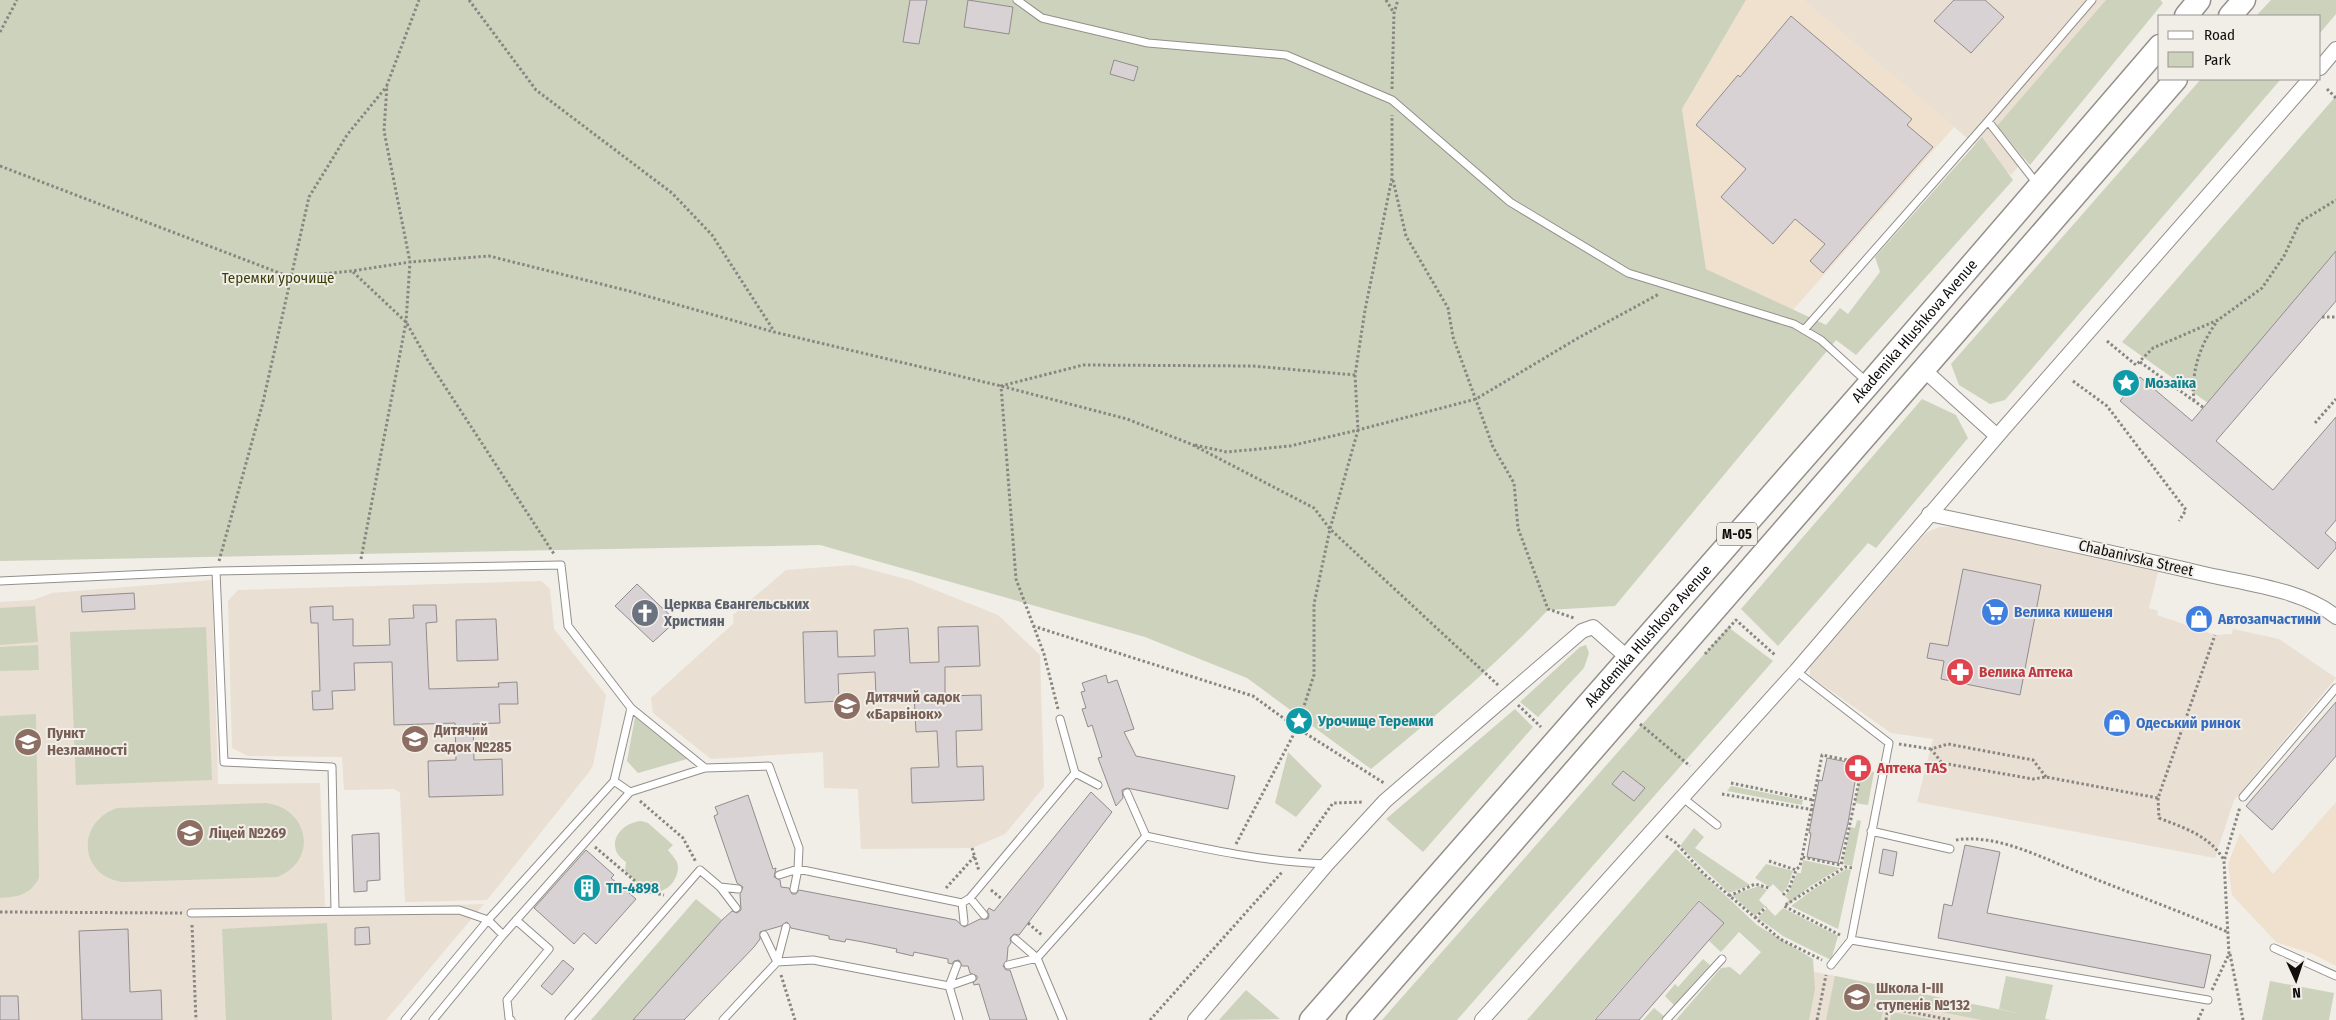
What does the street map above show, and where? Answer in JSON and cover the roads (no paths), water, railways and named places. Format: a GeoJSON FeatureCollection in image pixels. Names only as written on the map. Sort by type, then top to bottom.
{"type":"FeatureCollection","features":[{"type":"Feature","properties":{"kind":"highway"},"geometry":{"type":"LineString","coordinates":[[2187,15],[2199,0]]}},
{"type":"Feature","properties":{"kind":"highway"},"geometry":{"type":"LineString","coordinates":[[2231,15],[2244,0]]}},
{"type":"Feature","properties":{"kind":"highway","name":"Akademika Hlushkova Avenue"},"geometry":{"type":"LineString","coordinates":[[1312,1020],[1869,384],[2158,48]]}},
{"type":"Feature","properties":{"kind":"highway","name":"М-05"},"geometry":{"type":"LineString","coordinates":[[1358,1020],[2175,80]]}},
{"type":"Feature","properties":{"kind":"street"},"geometry":{"type":"LineString","coordinates":[[2321,67],[2336,49]]}},
{"type":"Feature","properties":{"kind":"street"},"geometry":{"type":"LineString","coordinates":[[1482,1020],[1796,671],[1996,436],[2309,80]]}},
{"type":"Feature","properties":{"kind":"street"},"geometry":{"type":"LineString","coordinates":[[1924,370],[1996,436]]}},
{"type":"Feature","properties":{"kind":"street","name":"Chabanivska Street"},"geometry":{"type":"LineString","coordinates":[[1930,514],[2120,554],[2289,594],[2323,606],[2336,617]]}},
{"type":"Feature","properties":{"kind":"street"},"geometry":{"type":"LineString","coordinates":[[1195,1020],[1327,864],[1385,800],[1582,631],[1593,627],[1628,658]]}},
{"type":"Feature","properties":{"kind":"lane"},"geometry":{"type":"LineString","coordinates":[[1017,0],[1042,18],[1148,43],[1286,55],[1392,100],[1510,202],[1628,273],[1794,324],[1821,340],[1869,384]]}},
{"type":"Feature","properties":{"kind":"lane"},"geometry":{"type":"LineString","coordinates":[[1804,330],[2092,0]]}},
{"type":"Feature","properties":{"kind":"lane"},"geometry":{"type":"LineString","coordinates":[[1988,121],[2039,187]]}},
{"type":"Feature","properties":{"kind":"lane"},"geometry":{"type":"LineString","coordinates":[[0,581],[216,572],[561,565],[568,626],[631,708],[705,768]]}},
{"type":"Feature","properties":{"kind":"lane"},"geometry":{"type":"LineString","coordinates":[[216,572],[224,762],[332,767],[335,911]]}},
{"type":"Feature","properties":{"kind":"lane"},"geometry":{"type":"LineString","coordinates":[[1796,671],[1889,743],[1851,940],[1832,965]]}},
{"type":"Feature","properties":{"kind":"lane"},"geometry":{"type":"LineString","coordinates":[[2243,797],[2336,688]]}},
{"type":"Feature","properties":{"kind":"lane"},"geometry":{"type":"LineString","coordinates":[[405,1020],[488,920],[614,781],[631,708]]}},
{"type":"Feature","properties":{"kind":"lane"},"geometry":{"type":"LineString","coordinates":[[1060,719],[1075,773],[1098,785]]}},
{"type":"Feature","properties":{"kind":"lane"},"geometry":{"type":"LineString","coordinates":[[433,1020],[503,935],[630,792],[705,768],[769,766],[799,848],[798,869],[794,889]]}},
{"type":"Feature","properties":{"kind":"lane"},"geometry":{"type":"LineString","coordinates":[[779,876],[798,869],[962,903],[970,898],[1075,773]]}},
{"type":"Feature","properties":{"kind":"lane"},"geometry":{"type":"LineString","coordinates":[[614,781],[630,792]]}},
{"type":"Feature","properties":{"kind":"lane"},"geometry":{"type":"LineString","coordinates":[[1127,793],[1146,836]]}},
{"type":"Feature","properties":{"kind":"lane"},"geometry":{"type":"LineString","coordinates":[[1683,798],[1717,825]]}},
{"type":"Feature","properties":{"kind":"lane"},"geometry":{"type":"LineString","coordinates":[[1871,831],[1950,849]]}},
{"type":"Feature","properties":{"kind":"lane"},"geometry":{"type":"LineString","coordinates":[[1146,836],[1230,854],[1290,863],[1327,864]]}},
{"type":"Feature","properties":{"kind":"lane"},"geometry":{"type":"LineString","coordinates":[[1008,965],[1037,958],[1146,836]]}},
{"type":"Feature","properties":{"kind":"lane"},"geometry":{"type":"LineString","coordinates":[[570,1020],[701,871],[720,887],[736,908]]}},
{"type":"Feature","properties":{"kind":"lane"},"geometry":{"type":"LineString","coordinates":[[720,887],[738,889]]}},
{"type":"Feature","properties":{"kind":"lane"},"geometry":{"type":"LineString","coordinates":[[970,898],[984,915]]}},
{"type":"Feature","properties":{"kind":"lane"},"geometry":{"type":"LineString","coordinates":[[962,903],[964,922]]}},
{"type":"Feature","properties":{"kind":"lane"},"geometry":{"type":"LineString","coordinates":[[191,913],[459,910],[488,920],[503,935]]}},
{"type":"Feature","properties":{"kind":"lane"},"geometry":{"type":"LineString","coordinates":[[511,1020],[509,1018],[507,1000],[549,949],[516,920]]}},
{"type":"Feature","properties":{"kind":"lane"},"geometry":{"type":"LineString","coordinates":[[723,1020],[777,962],[786,927]]}},
{"type":"Feature","properties":{"kind":"lane"},"geometry":{"type":"LineString","coordinates":[[764,935],[777,962]]}},
{"type":"Feature","properties":{"kind":"lane"},"geometry":{"type":"LineString","coordinates":[[1015,939],[1037,958],[1063,1020]]}},
{"type":"Feature","properties":{"kind":"lane"},"geometry":{"type":"LineString","coordinates":[[1851,940],[2208,1000]]}},
{"type":"Feature","properties":{"kind":"lane"},"geometry":{"type":"LineString","coordinates":[[2274,948],[2336,976]]}},
{"type":"Feature","properties":{"kind":"lane"},"geometry":{"type":"LineString","coordinates":[[1666,1020],[1722,959]]}},
{"type":"Feature","properties":{"kind":"lane"},"geometry":{"type":"LineString","coordinates":[[777,962],[813,960],[949,986],[972,978]]}},
{"type":"Feature","properties":{"kind":"lane"},"geometry":{"type":"LineString","coordinates":[[957,965],[949,986],[959,1020]]}},
{"type":"Feature","properties":{"kind":"place","name":"Мозаїка"},"geometry":{"type":"Point","coordinates":[2126,383]}},
{"type":"Feature","properties":{"kind":"place","name":"Велика кишеня"},"geometry":{"type":"Point","coordinates":[1995,612]}},
{"type":"Feature","properties":{"kind":"place","name":"Церква Євангельських Християн"},"geometry":{"type":"Point","coordinates":[645,613]}},
{"type":"Feature","properties":{"kind":"place","name":"Автозапчастини"},"geometry":{"type":"Point","coordinates":[2199,619]}},
{"type":"Feature","properties":{"kind":"place","name":"Велика Аптека"},"geometry":{"type":"Point","coordinates":[1960,672]}},
{"type":"Feature","properties":{"kind":"place","name":"Дитячий садок «Барвінок»"},"geometry":{"type":"Point","coordinates":[847,706]}},
{"type":"Feature","properties":{"kind":"place","name":"Урочище Теремки"},"geometry":{"type":"Point","coordinates":[1299,721]}},
{"type":"Feature","properties":{"kind":"place","name":"Одеський ринок"},"geometry":{"type":"Point","coordinates":[2117,723]}},
{"type":"Feature","properties":{"kind":"place","name":"Дитячий садок №285"},"geometry":{"type":"Point","coordinates":[415,739]}},
{"type":"Feature","properties":{"kind":"place","name":"Пункт Незламності"},"geometry":{"type":"Point","coordinates":[28,742]}},
{"type":"Feature","properties":{"kind":"place","name":"Аптека TAS"},"geometry":{"type":"Point","coordinates":[1858,768]}},
{"type":"Feature","properties":{"kind":"place","name":"Ліцей №269"},"geometry":{"type":"Point","coordinates":[190,833]}},
{"type":"Feature","properties":{"kind":"place","name":"ТП-4898"},"geometry":{"type":"Point","coordinates":[587,888]}},
{"type":"Feature","properties":{"kind":"place","name":"Школа І-ІІІ ступенів №132"},"geometry":{"type":"Point","coordinates":[1857,997]}},
{"type":"Feature","properties":{"kind":"park label","name":"Теремки урочище"},"geometry":{"type":"Point","coordinates":[278,278]}}]}
